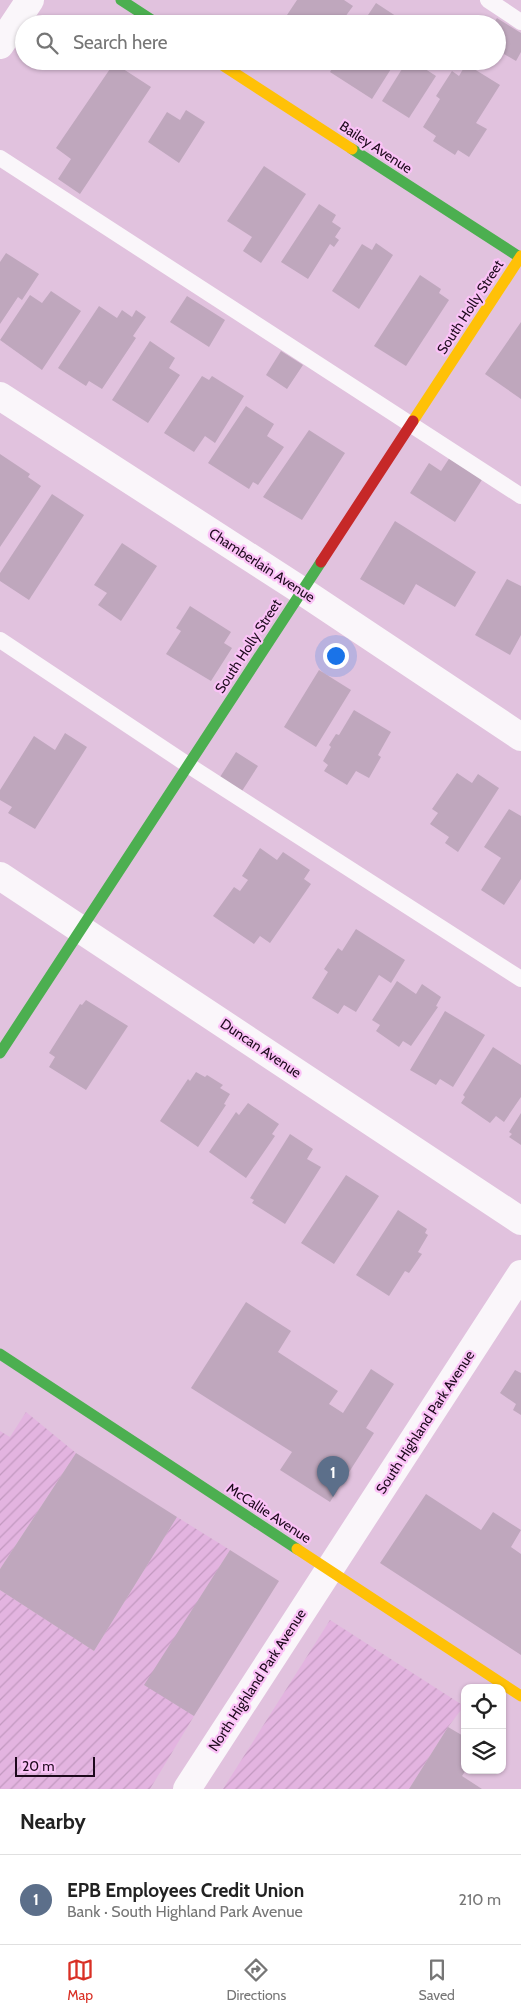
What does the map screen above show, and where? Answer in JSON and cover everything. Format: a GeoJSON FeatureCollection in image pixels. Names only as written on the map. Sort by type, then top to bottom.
{"type":"FeatureCollection","features":[{"type":"Feature","properties":{"kind":"main road"},"geometry":{"type":"LineString","coordinates":[[121,0],[144,15]]}},
{"type":"Feature","properties":{"kind":"main road","name":"Bailey Avenue"},"geometry":{"type":"LineString","coordinates":[[230,70],[521,257]]}},
{"type":"Feature","properties":{"kind":"main road","name":"South Holly Street"},"geometry":{"type":"LineString","coordinates":[[0,1053],[521,257]]}},
{"type":"Feature","properties":{"kind":"main road","name":"McCallie Avenue"},"geometry":{"type":"LineString","coordinates":[[0,1354],[521,1696]]}},
{"type":"Feature","properties":{"kind":"street"},"geometry":{"type":"LineString","coordinates":[[20,15],[30,0]]}},
{"type":"Feature","properties":{"kind":"street"},"geometry":{"type":"LineString","coordinates":[[0,45],[15,22]]}},
{"type":"Feature","properties":{"kind":"street","name":"Chamberlain Avenue"},"geometry":{"type":"LineString","coordinates":[[0,396],[302,591],[521,737]]}},
{"type":"Feature","properties":{"kind":"street","name":"Duncan Avenue"},"geometry":{"type":"LineString","coordinates":[[0,876],[521,1221]]}},
{"type":"Feature","properties":{"kind":"street","name":"South Highland Park Avenue"},"geometry":{"type":"LineString","coordinates":[[328,1570],[521,1274]]}},
{"type":"Feature","properties":{"kind":"street","name":"North Highland Park Avenue"},"geometry":{"type":"LineString","coordinates":[[186,1789],[328,1570]]}},
{"type":"Feature","properties":{"kind":"lane"},"geometry":{"type":"LineString","coordinates":[[488,0],[521,22]]}},
{"type":"Feature","properties":{"kind":"lane"},"geometry":{"type":"LineString","coordinates":[[0,158],[521,496]]}},
{"type":"Feature","properties":{"kind":"lane"},"geometry":{"type":"LineString","coordinates":[[0,640],[188,765],[521,979]]}},
{"type":"Feature","properties":{"kind":"shaded area"},"geometry":{"type":"Polygon","coordinates":[[[26,1412],[76,1453],[0,1569],[0,1431],[10,1437],[26,1412]]]}},
{"type":"Feature","properties":{"kind":"shaded area"},"geometry":{"type":"Polygon","coordinates":[[[177,1517],[230,1550],[145,1685],[194,1716],[150,1789],[0,1789],[0,1590],[94,1651],[177,1517]]]}},
{"type":"Feature","properties":{"kind":"shaded area"},"geometry":{"type":"Polygon","coordinates":[[[330,1620],[461,1704],[461,1710],[409,1789],[223,1789],[330,1620]]]}},
{"type":"Feature","properties":{"kind":"building"},"geometry":{"type":"Polygon","coordinates":[[[297,0],[344,0],[353,6],[346,15],[287,15],[297,0]]]}},
{"type":"Feature","properties":{"kind":"building"},"geometry":{"type":"Polygon","coordinates":[[[376,3],[394,15],[368,15],[376,3]]]}},
{"type":"Feature","properties":{"kind":"building"},"geometry":{"type":"Polygon","coordinates":[[[506,24],[521,33],[521,52],[516,61],[506,55],[506,24]]]}},
{"type":"Feature","properties":{"kind":"building"},"geometry":{"type":"Polygon","coordinates":[[[109,70],[125,70],[151,87],[80,194],[58,179],[71,159],[56,148],[109,70]]]}},
{"type":"Feature","properties":{"kind":"building"},"geometry":{"type":"Polygon","coordinates":[[[331,70],[390,70],[372,99],[330,72],[331,70]]]}},
{"type":"Feature","properties":{"kind":"building"},"geometry":{"type":"Polygon","coordinates":[[[401,70],[427,70],[436,76],[409,118],[382,101],[401,70]]]}},
{"type":"Feature","properties":{"kind":"building"},"geometry":{"type":"Polygon","coordinates":[[[462,70],[476,70],[500,85],[476,123],[487,129],[469,157],[458,150],[455,155],[433,141],[436,136],[423,127],[440,99],[436,96],[452,71],[459,76],[462,70]]]}},
{"type":"Feature","properties":{"kind":"building"},"geometry":{"type":"Polygon","coordinates":[[[186,110],[205,122],[179,163],[148,142],[167,112],[180,120],[186,110]]]}},
{"type":"Feature","properties":{"kind":"building"},"geometry":{"type":"Polygon","coordinates":[[[264,166],[306,194],[261,263],[243,251],[252,237],[227,221],[264,166]]]}},
{"type":"Feature","properties":{"kind":"building"},"geometry":{"type":"Polygon","coordinates":[[[319,204],[336,215],[332,222],[341,228],[335,237],[339,240],[334,247],[330,244],[308,279],[281,262],[319,204]]]}},
{"type":"Feature","properties":{"kind":"building"},"geometry":{"type":"Polygon","coordinates":[[[376,243],[393,255],[359,309],[332,291],[362,244],[372,250],[376,243]]]}},
{"type":"Feature","properties":{"kind":"building"},"geometry":{"type":"Polygon","coordinates":[[[6,253],[39,274],[22,300],[18,297],[0,324],[0,262],[6,253]]]}},
{"type":"Feature","properties":{"kind":"building"},"geometry":{"type":"Polygon","coordinates":[[[420,275],[441,289],[439,293],[449,300],[406,366],[374,346],[420,275]]]}},
{"type":"Feature","properties":{"kind":"building"},"geometry":{"type":"Polygon","coordinates":[[[51,291],[81,311],[42,370],[0,340],[30,295],[42,303],[51,291]]]}},
{"type":"Feature","properties":{"kind":"building"},"geometry":{"type":"Polygon","coordinates":[[[187,296],[225,320],[209,347],[170,322],[187,296]]]}},
{"type":"Feature","properties":{"kind":"building"},"geometry":{"type":"Polygon","coordinates":[[[99,306],[117,318],[122,310],[132,317],[136,310],[146,317],[133,336],[136,338],[102,389],[89,381],[86,386],[58,368],[99,306]]]}},
{"type":"Feature","properties":{"kind":"building"},"geometry":{"type":"Polygon","coordinates":[[[521,322],[521,399],[485,374],[521,322]]]}},
{"type":"Feature","properties":{"kind":"building"},"geometry":{"type":"Polygon","coordinates":[[[150,341],[175,358],[169,368],[180,375],[148,423],[112,400],[150,341]]]}},
{"type":"Feature","properties":{"kind":"building"},"geometry":{"type":"Polygon","coordinates":[[[281,351],[303,365],[287,389],[266,375],[281,351]]]}},
{"type":"Feature","properties":{"kind":"building"},"geometry":{"type":"Polygon","coordinates":[[[202,376],[209,380],[212,376],[244,396],[215,443],[205,436],[194,452],[164,433],[202,376]]]}},
{"type":"Feature","properties":{"kind":"building"},"geometry":{"type":"Polygon","coordinates":[[[246,406],[274,424],[267,436],[284,447],[258,485],[253,482],[249,489],[208,463],[246,406]]]}},
{"type":"Feature","properties":{"kind":"building"},"geometry":{"type":"Polygon","coordinates":[[[309,430],[345,453],[302,520],[263,497],[309,430]]]}},
{"type":"Feature","properties":{"kind":"building"},"geometry":{"type":"Polygon","coordinates":[[[0,454],[30,474],[28,477],[41,486],[0,547],[0,454]]]}},
{"type":"Feature","properties":{"kind":"building"},"geometry":{"type":"Polygon","coordinates":[[[452,454],[485,475],[455,522],[410,493],[429,463],[441,471],[452,454]]]}},
{"type":"Feature","properties":{"kind":"building"},"geometry":{"type":"Polygon","coordinates":[[[52,494],[84,515],[29,600],[0,581],[0,573],[52,494]]]}},
{"type":"Feature","properties":{"kind":"building"},"geometry":{"type":"Polygon","coordinates":[[[395,521],[476,572],[455,607],[416,584],[404,605],[360,579],[395,521]]]}},
{"type":"Feature","properties":{"kind":"building"},"geometry":{"type":"Polygon","coordinates":[[[122,543],[157,566],[121,621],[98,605],[107,593],[94,585],[122,543]]]}},
{"type":"Feature","properties":{"kind":"building"},"geometry":{"type":"Polygon","coordinates":[[[507,579],[521,586],[521,635],[510,655],[475,635],[507,579]]]}},
{"type":"Feature","properties":{"kind":"building"},"geometry":{"type":"Polygon","coordinates":[[[190,606],[231,632],[224,643],[232,648],[211,681],[166,654],[181,631],[176,628],[190,606]]]}},
{"type":"Feature","properties":{"kind":"building"},"geometry":{"type":"Polygon","coordinates":[[[319,670],[351,690],[316,747],[284,727],[319,670]]]}},
{"type":"Feature","properties":{"kind":"building"},"geometry":{"type":"Polygon","coordinates":[[[354,710],[391,732],[378,755],[381,757],[369,778],[356,771],[347,785],[324,771],[328,765],[323,761],[331,747],[329,745],[336,734],[339,735],[354,710]]]}},
{"type":"Feature","properties":{"kind":"building"},"geometry":{"type":"Polygon","coordinates":[[[65,733],[87,747],[35,829],[8,813],[12,807],[0,800],[0,790],[34,736],[55,750],[65,733]]]}},
{"type":"Feature","properties":{"kind":"building"},"geometry":{"type":"Polygon","coordinates":[[[236,752],[258,766],[242,791],[220,777],[236,752]]]}},
{"type":"Feature","properties":{"kind":"building"},"geometry":{"type":"Polygon","coordinates":[[[457,773],[472,783],[478,774],[499,788],[458,852],[445,843],[449,837],[430,824],[438,813],[432,809],[457,773]]]}},
{"type":"Feature","properties":{"kind":"building"},"geometry":{"type":"Polygon","coordinates":[[[509,809],[521,816],[521,879],[504,905],[481,890],[501,858],[484,847],[509,809]]]}},
{"type":"Feature","properties":{"kind":"building"},"geometry":{"type":"Polygon","coordinates":[[[260,848],[277,860],[283,852],[310,870],[304,879],[311,884],[270,943],[260,936],[254,944],[213,916],[234,887],[240,891],[248,880],[242,876],[260,848]]]}},
{"type":"Feature","properties":{"kind":"building"},"geometry":{"type":"Polygon","coordinates":[[[356,929],[405,960],[391,983],[379,975],[356,1012],[344,1005],[338,1014],[312,998],[328,972],[324,969],[338,948],[342,951],[356,929]]]}},
{"type":"Feature","properties":{"kind":"building"},"geometry":{"type":"Polygon","coordinates":[[[397,981],[416,994],[422,984],[441,997],[436,1006],[438,1007],[411,1046],[403,1041],[399,1047],[376,1031],[380,1025],[372,1020],[397,981]]]}},
{"type":"Feature","properties":{"kind":"building"},"geometry":{"type":"Polygon","coordinates":[[[86,1000],[128,1026],[86,1090],[49,1067],[55,1057],[49,1053],[80,1004],[82,1005],[86,1000]]]}},
{"type":"Feature","properties":{"kind":"building"},"geometry":{"type":"Polygon","coordinates":[[[445,1011],[485,1035],[453,1087],[440,1079],[436,1085],[410,1070],[445,1011]]]}},
{"type":"Feature","properties":{"kind":"building"},"geometry":{"type":"Polygon","coordinates":[[[493,1047],[521,1065],[521,1097],[504,1122],[496,1116],[490,1123],[461,1103],[465,1097],[463,1095],[493,1047]]]}},
{"type":"Feature","properties":{"kind":"building"},"geometry":{"type":"Polygon","coordinates":[[[196,1072],[205,1077],[207,1075],[223,1085],[220,1088],[230,1094],[224,1104],[226,1105],[198,1147],[160,1121],[188,1079],[190,1081],[196,1072]]]}},
{"type":"Feature","properties":{"kind":"building"},"geometry":{"type":"Polygon","coordinates":[[[248,1103],[279,1124],[272,1134],[275,1136],[246,1178],[209,1152],[236,1112],[239,1115],[248,1103]]]}},
{"type":"Feature","properties":{"kind":"building"},"geometry":{"type":"Polygon","coordinates":[[[521,1113],[521,1145],[509,1137],[512,1134],[509,1132],[521,1113]]]}},
{"type":"Feature","properties":{"kind":"building"},"geometry":{"type":"Polygon","coordinates":[[[290,1134],[313,1149],[307,1159],[321,1167],[285,1224],[252,1203],[254,1200],[250,1198],[290,1134]]]}},
{"type":"Feature","properties":{"kind":"building"},"geometry":{"type":"Polygon","coordinates":[[[346,1175],[379,1196],[334,1264],[301,1243],[346,1175]]]}},
{"type":"Feature","properties":{"kind":"building"},"geometry":{"type":"Polygon","coordinates":[[[398,1210],[427,1229],[425,1233],[428,1235],[418,1252],[422,1254],[409,1273],[405,1271],[389,1296],[356,1275],[398,1210]]]}},
{"type":"Feature","properties":{"kind":"building"},"geometry":{"type":"Polygon","coordinates":[[[246,1302],[291,1331],[278,1352],[338,1391],[329,1404],[343,1413],[371,1369],[394,1384],[366,1428],[374,1433],[330,1502],[280,1470],[292,1452],[191,1388],[246,1302]]]}},
{"type":"Feature","properties":{"kind":"building"},"geometry":{"type":"Polygon","coordinates":[[[515,1370],[521,1373],[521,1415],[513,1410],[516,1404],[500,1393],[515,1370]]]}},
{"type":"Feature","properties":{"kind":"building"},"geometry":{"type":"Polygon","coordinates":[[[76,1453],[177,1517],[94,1651],[0,1590],[0,1569],[76,1453]]]}},
{"type":"Feature","properties":{"kind":"building"},"geometry":{"type":"Polygon","coordinates":[[[426,1494],[481,1530],[493,1512],[521,1530],[511,1547],[521,1554],[521,1655],[380,1563],[426,1494]]]}},
{"type":"Feature","properties":{"kind":"building"},"geometry":{"type":"Polygon","coordinates":[[[230,1550],[279,1581],[194,1716],[144,1685],[230,1550]]]}},
{"type":"Feature","properties":{"kind":"building"},"geometry":{"type":"Polygon","coordinates":[[[448,1727],[461,1735],[461,1774],[482,1789],[409,1789],[448,1727]]]}},
{"type":"Feature","properties":{"kind":"traffic: fast"},"geometry":{"type":"LineString","coordinates":[[121,0],[144,15]]}},
{"type":"Feature","properties":{"kind":"traffic: fast"},"geometry":{"type":"LineString","coordinates":[[352,149],[521,258]]}},
{"type":"Feature","properties":{"kind":"traffic: fast"},"geometry":{"type":"LineString","coordinates":[[0,1053],[321,562]]}},
{"type":"Feature","properties":{"kind":"traffic: fast"},"geometry":{"type":"LineString","coordinates":[[0,1354],[297,1549]]}},
{"type":"Feature","properties":{"kind":"traffic: slow"},"geometry":{"type":"LineString","coordinates":[[230,70],[352,149]]}},
{"type":"Feature","properties":{"kind":"traffic: slow"},"geometry":{"type":"LineString","coordinates":[[413,421],[521,256]]}},
{"type":"Feature","properties":{"kind":"traffic: slow"},"geometry":{"type":"LineString","coordinates":[[297,1549],[521,1696]]}},
{"type":"Feature","properties":{"kind":"traffic: jam"},"geometry":{"type":"LineString","coordinates":[[321,562],[413,421]]}},
{"type":"Feature","properties":{"kind":"place","name":"EPB Employees Credit Union"},"geometry":{"type":"Point","coordinates":[333,1497]}}]}
